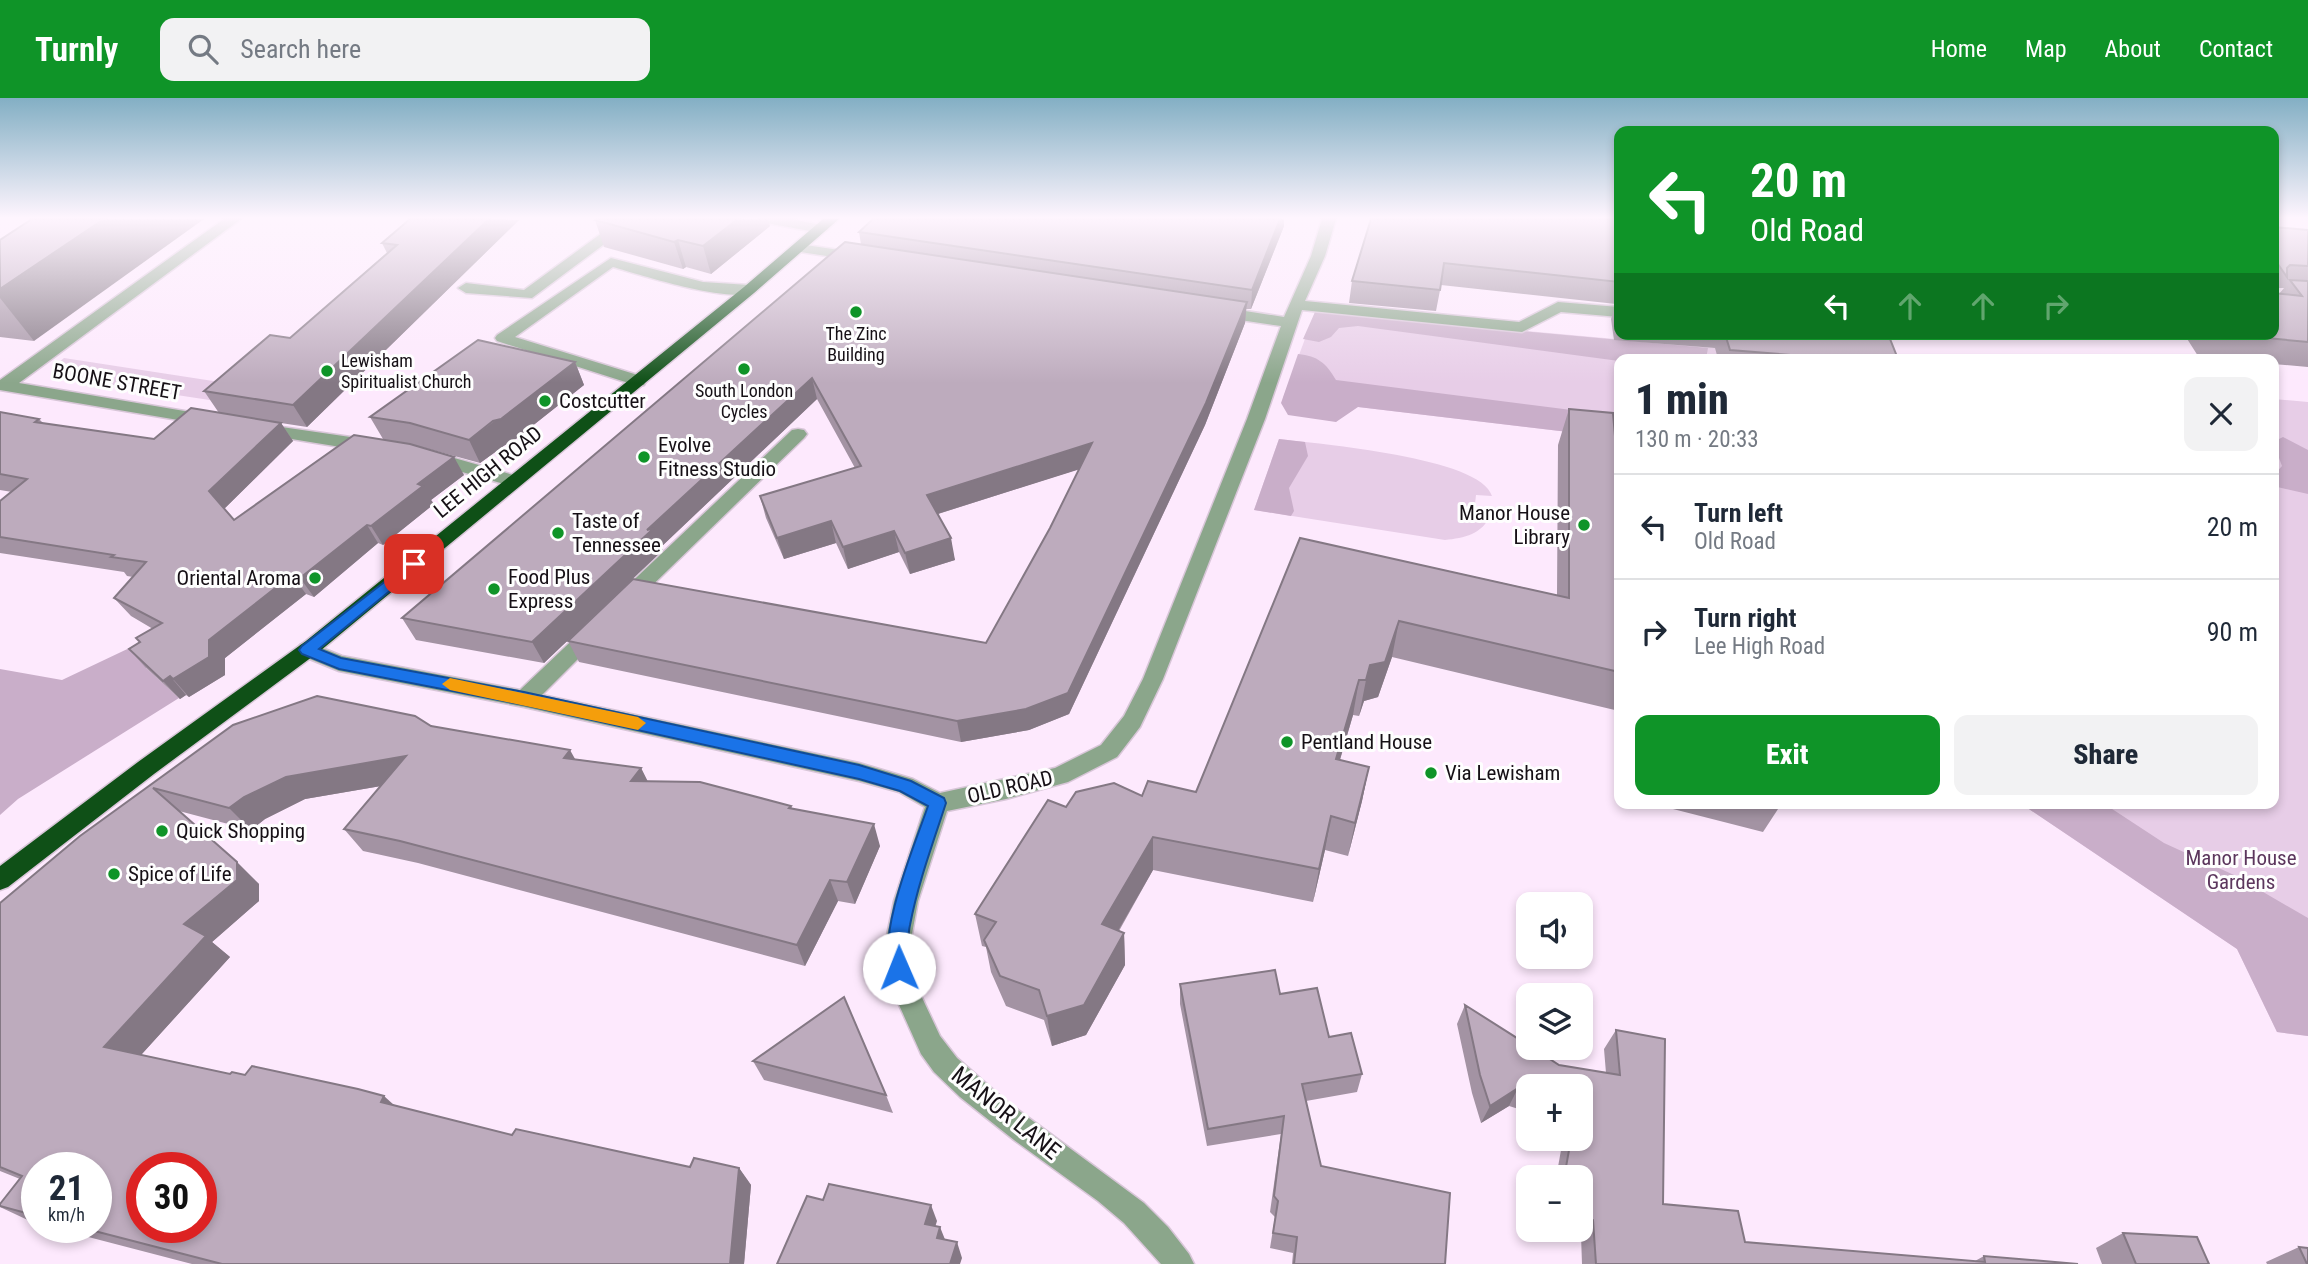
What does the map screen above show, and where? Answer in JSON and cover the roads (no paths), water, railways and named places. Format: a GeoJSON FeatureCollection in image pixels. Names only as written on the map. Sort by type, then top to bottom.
{"type":"FeatureCollection","features":[{"type":"Feature","properties":{"kind":"highway","name":"LEE HIGH ROAD"},"geometry":{"type":"LineString","coordinates":[[0,880],[125,783],[307,650],[769,273]]}},
{"type":"Feature","properties":{"kind":"street"},"geometry":{"type":"LineString","coordinates":[[2,386],[158,273]]}},
{"type":"Feature","properties":{"kind":"street"},"geometry":{"type":"LineString","coordinates":[[466,288],[527,295],[557,273]]}},
{"type":"Feature","properties":{"kind":"street"},"geometry":{"type":"LineString","coordinates":[[595,273],[503,338],[638,381]]}},
{"type":"Feature","properties":{"kind":"street"},"geometry":{"type":"LineString","coordinates":[[653,273],[702,287],[750,290]]}},
{"type":"Feature","properties":{"kind":"street","name":"OLD ROAD"},"geometry":{"type":"LineString","coordinates":[[307,650],[339,663],[524,699],[859,772],[905,785],[938,803],[1060,776],[1109,751],[1132,721],[1153,679],[1310,273]]}},
{"type":"Feature","properties":{"kind":"street"},"geometry":{"type":"LineString","coordinates":[[1208,310],[1522,327],[1558,307],[1614,312]]}},
{"type":"Feature","properties":{"kind":"street","name":"BOONE STREET"},"geometry":{"type":"LineString","coordinates":[[2,386],[221,423]]}},
{"type":"Feature","properties":{"kind":"street"},"geometry":{"type":"LineString","coordinates":[[249,427],[383,448]]}},
{"type":"Feature","properties":{"kind":"street"},"geometry":{"type":"LineString","coordinates":[[524,699],[798,434]]}},
{"type":"Feature","properties":{"kind":"street"},"geometry":{"type":"LineString","coordinates":[[409,453],[514,481]]}},
{"type":"Feature","properties":{"kind":"street","name":"MANOR LANE"},"geometry":{"type":"LineString","coordinates":[[938,803],[906,900],[898,937],[899,968],[908,999],[935,1054],[985,1102],[1017,1128],[1131,1208],[1162,1238],[1180,1264]]}},
{"type":"Feature","properties":{"kind":"place","name":"The Zinc Building"},"geometry":{"type":"Point","coordinates":[856,312]}},
{"type":"Feature","properties":{"kind":"place","name":"South London Cycles"},"geometry":{"type":"Point","coordinates":[744,369]}},
{"type":"Feature","properties":{"kind":"place","name":"Lewisham Spiritualist Church"},"geometry":{"type":"Point","coordinates":[327,371]}},
{"type":"Feature","properties":{"kind":"place","name":"Costcutter"},"geometry":{"type":"Point","coordinates":[545,401]}},
{"type":"Feature","properties":{"kind":"place","name":"Evolve Fitness Studio"},"geometry":{"type":"Point","coordinates":[644,457]}},
{"type":"Feature","properties":{"kind":"place","name":"Manor House Library"},"geometry":{"type":"Point","coordinates":[1584,525]}},
{"type":"Feature","properties":{"kind":"place","name":"Taste of Tennessee"},"geometry":{"type":"Point","coordinates":[558,533]}},
{"type":"Feature","properties":{"kind":"place","name":"Oriental Aroma"},"geometry":{"type":"Point","coordinates":[315,578]}},
{"type":"Feature","properties":{"kind":"place","name":"Food Plus Express"},"geometry":{"type":"Point","coordinates":[494,589]}},
{"type":"Feature","properties":{"kind":"place","name":"Pentland House"},"geometry":{"type":"Point","coordinates":[1287,742]}},
{"type":"Feature","properties":{"kind":"place","name":"Via Lewisham"},"geometry":{"type":"Point","coordinates":[1431,773]}},
{"type":"Feature","properties":{"kind":"place","name":"Quick Shopping"},"geometry":{"type":"Point","coordinates":[162,831]}},
{"type":"Feature","properties":{"kind":"place","name":"Spice of Life"},"geometry":{"type":"Point","coordinates":[114,874]}},
{"type":"Feature","properties":{"kind":"park label","name":"Manor House Gardens"},"geometry":{"type":"Point","coordinates":[2241,870]}}]}
